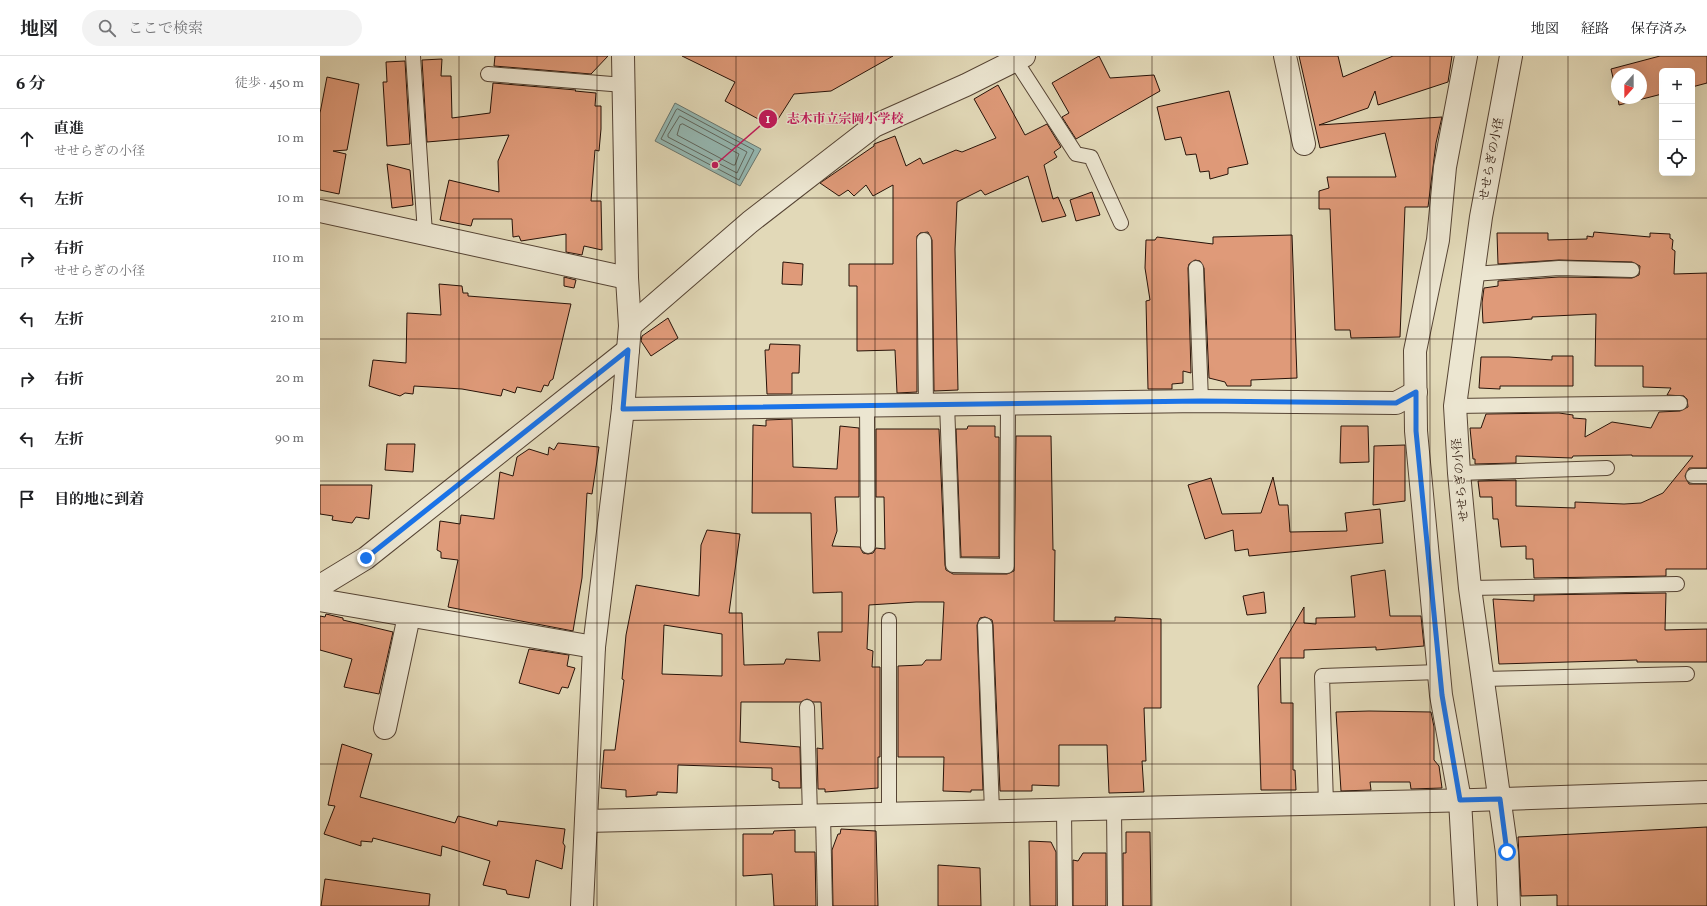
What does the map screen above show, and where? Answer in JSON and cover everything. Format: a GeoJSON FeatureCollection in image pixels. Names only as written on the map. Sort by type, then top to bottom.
{"type":"FeatureCollection","features":[{"type":"Feature","properties":{"kind":"street"},"geometry":{"type":"LineString","coordinates":[[582,906],[594,647],[623,409],[630,326],[627,278],[623,56]]}},
{"type":"Feature","properties":{"kind":"street"},"geometry":{"type":"LineString","coordinates":[[1285,56],[1304,144]]}},
{"type":"Feature","properties":{"kind":"street","name":"せせらぎの小径"},"geometry":{"type":"LineString","coordinates":[[1466,56],[1445,167],[1438,240],[1415,351],[1416,431],[1439,672],[1483,800],[1507,852],[1509,906]]}},
{"type":"Feature","properties":{"kind":"street","name":"せせらぎの小径"},"geometry":{"type":"LineString","coordinates":[[1466,906],[1483,800],[1483,679],[1470,588],[1458,473],[1455,406],[1481,217],[1511,56]]}},
{"type":"Feature","properties":{"kind":"street"},"geometry":{"type":"LineString","coordinates":[[630,326],[750,222],[874,126],[1020,58]]}},
{"type":"Feature","properties":{"kind":"street"},"geometry":{"type":"LineString","coordinates":[[320,211],[627,278]]}},
{"type":"Feature","properties":{"kind":"street"},"geometry":{"type":"LineString","coordinates":[[320,586],[366,558],[628,350]]}},
{"type":"Feature","properties":{"kind":"street"},"geometry":{"type":"LineString","coordinates":[[623,409],[936,404],[1008,405],[1201,401],[1396,403],[1416,392]]}},
{"type":"Feature","properties":{"kind":"street"},"geometry":{"type":"LineString","coordinates":[[320,600],[594,647]]}},
{"type":"Feature","properties":{"kind":"street"},"geometry":{"type":"LineString","coordinates":[[385,728],[408,616]]}},
{"type":"Feature","properties":{"kind":"street"},"geometry":{"type":"LineString","coordinates":[[586,821],[1483,800],[1707,792]]}},
{"type":"Feature","properties":{"kind":"lane"},"geometry":{"type":"LineString","coordinates":[[414,56],[425,233]]}},
{"type":"Feature","properties":{"kind":"lane"},"geometry":{"type":"LineString","coordinates":[[1020,58],[1076,154],[1091,157],[1121,223]]}},
{"type":"Feature","properties":{"kind":"lane"},"geometry":{"type":"LineString","coordinates":[[488,74],[624,85]]}},
{"type":"Feature","properties":{"kind":"lane"},"geometry":{"type":"LineString","coordinates":[[924,240],[936,404],[953,565],[1007,566],[1008,405]]}},
{"type":"Feature","properties":{"kind":"lane"},"geometry":{"type":"LineString","coordinates":[[1196,268],[1201,401]]}},
{"type":"Feature","properties":{"kind":"lane"},"geometry":{"type":"LineString","coordinates":[[1473,274],[1559,268],[1632,270]]}},
{"type":"Feature","properties":{"kind":"lane"},"geometry":{"type":"LineString","coordinates":[[1455,406],[1680,403]]}},
{"type":"Feature","properties":{"kind":"lane"},"geometry":{"type":"LineString","coordinates":[[866,405],[868,546]]}},
{"type":"Feature","properties":{"kind":"lane"},"geometry":{"type":"LineString","coordinates":[[1458,473],[1607,468]]}},
{"type":"Feature","properties":{"kind":"lane"},"geometry":{"type":"LineString","coordinates":[[1470,588],[1676,584]]}},
{"type":"Feature","properties":{"kind":"lane"},"geometry":{"type":"LineString","coordinates":[[889,620],[889,814]]}},
{"type":"Feature","properties":{"kind":"lane"},"geometry":{"type":"LineString","coordinates":[[985,625],[992,811]]}},
{"type":"Feature","properties":{"kind":"lane"},"geometry":{"type":"LineString","coordinates":[[1326,804],[1322,676],[1439,672]]}},
{"type":"Feature","properties":{"kind":"lane"},"geometry":{"type":"LineString","coordinates":[[1483,679],[1687,674]]}},
{"type":"Feature","properties":{"kind":"lane"},"geometry":{"type":"LineString","coordinates":[[807,707],[825,906]]}},
{"type":"Feature","properties":{"kind":"lane"},"geometry":{"type":"LineString","coordinates":[[1114,808],[1115,906]]}},
{"type":"Feature","properties":{"kind":"lane"},"geometry":{"type":"LineString","coordinates":[[1064,809],[1065,906]]}},
{"type":"Feature","properties":{"kind":"water"},"geometry":{"type":"Polygon","coordinates":[[[675,103],[761,149],[740,186],[655,141],[675,103]]]}},
{"type":"Feature","properties":{"kind":"building"},"geometry":{"type":"Polygon","coordinates":[[[495,56],[608,56],[591,74],[494,66],[495,56]]]}},
{"type":"Feature","properties":{"kind":"building"},"geometry":{"type":"Polygon","coordinates":[[[682,56],[893,56],[831,91],[794,94],[773,127],[725,101],[735,82],[682,56]]]}},
{"type":"Feature","properties":{"kind":"building"},"geometry":{"type":"Polygon","coordinates":[[[1099,56],[1110,78],[1154,75],[1160,91],[1076,139],[1062,117],[1069,113],[1052,83],[1099,56]]]}},
{"type":"Feature","properties":{"kind":"building"},"geometry":{"type":"Polygon","coordinates":[[[1299,56],[1338,56],[1343,77],[1393,56],[1452,56],[1448,82],[1378,105],[1375,91],[1368,108],[1319,125],[1442,117],[1436,143],[1428,207],[1405,207],[1400,337],[1351,338],[1350,330],[1335,330],[1330,209],[1319,209],[1319,191],[1329,188],[1327,177],[1396,177],[1385,133],[1320,148],[1299,56]]]}},
{"type":"Feature","properties":{"kind":"building"},"geometry":{"type":"Polygon","coordinates":[[[1660,56],[1707,56],[1707,83],[1695,86],[1695,68],[1659,68],[1659,95],[1647,98],[1647,68],[1615,68],[1660,56]]]}},
{"type":"Feature","properties":{"kind":"building"},"geometry":{"type":"Polygon","coordinates":[[[442,59],[441,76],[451,76],[452,118],[490,113],[493,83],[596,93],[595,106],[601,106],[601,129],[599,151],[595,150],[591,201],[601,201],[602,250],[584,246],[582,255],[566,252],[566,234],[521,241],[519,236],[513,237],[512,219],[473,219],[471,226],[440,220],[449,180],[499,192],[498,161],[509,135],[427,142],[422,60],[442,59]]]}},
{"type":"Feature","properties":{"kind":"building"},"geometry":{"type":"Polygon","coordinates":[[[405,61],[410,144],[387,146],[383,82],[387,82],[386,62],[405,61]]]}},
{"type":"Feature","properties":{"kind":"building"},"geometry":{"type":"Polygon","coordinates":[[[327,77],[359,84],[347,150],[333,151],[346,154],[339,194],[320,190],[320,113],[327,77]]]}},
{"type":"Feature","properties":{"kind":"building"},"geometry":{"type":"Polygon","coordinates":[[[998,85],[1025,135],[1047,124],[1061,147],[1054,152],[1057,157],[1044,165],[1053,199],[1058,197],[1066,216],[1042,222],[1028,176],[985,195],[981,190],[957,202],[955,249],[958,390],[934,391],[932,240],[928,232],[920,233],[917,236],[917,392],[897,393],[895,350],[857,351],[857,286],[849,286],[849,264],[893,264],[893,185],[873,196],[866,185],[854,196],[848,190],[839,196],[820,183],[874,146],[874,144],[895,136],[906,166],[920,158],[923,164],[956,150],[962,152],[996,138],[974,99],[998,85]]]}},
{"type":"Feature","properties":{"kind":"building"},"geometry":{"type":"Polygon","coordinates":[[[1229,91],[1248,164],[1228,168],[1228,174],[1210,179],[1209,171],[1200,172],[1196,154],[1186,155],[1181,137],[1165,140],[1157,107],[1229,91]]]}},
{"type":"Feature","properties":{"kind":"building"},"geometry":{"type":"Polygon","coordinates":[[[387,164],[410,170],[413,205],[392,208],[387,164]]]}},
{"type":"Feature","properties":{"kind":"building"},"geometry":{"type":"Polygon","coordinates":[[[1092,192],[1100,215],[1076,221],[1070,200],[1092,192]]]}},
{"type":"Feature","properties":{"kind":"building"},"geometry":{"type":"Polygon","coordinates":[[[1594,232],[1650,237],[1650,233],[1670,234],[1670,238],[1673,240],[1672,249],[1675,251],[1674,274],[1707,273],[1707,468],[1689,468],[1685,476],[1689,484],[1707,484],[1707,569],[1666,569],[1666,576],[1534,578],[1533,559],[1526,559],[1526,546],[1501,547],[1498,519],[1493,519],[1492,497],[1480,497],[1478,481],[1516,480],[1516,506],[1575,508],[1575,502],[1624,504],[1641,503],[1663,493],[1693,456],[1632,455],[1573,456],[1572,458],[1516,456],[1516,463],[1475,464],[1475,459],[1473,459],[1470,428],[1481,428],[1486,414],[1559,413],[1573,415],[1573,418],[1586,419],[1585,437],[1612,422],[1651,428],[1659,412],[1680,411],[1688,407],[1687,399],[1684,396],[1667,395],[1671,388],[1643,387],[1643,366],[1595,366],[1596,314],[1532,317],[1532,319],[1483,323],[1482,303],[1484,288],[1498,286],[1498,281],[1559,277],[1632,278],[1639,275],[1640,266],[1632,262],[1559,260],[1498,264],[1497,233],[1548,233],[1548,240],[1587,239],[1587,236],[1593,237],[1594,232]]]}},
{"type":"Feature","properties":{"kind":"building"},"geometry":{"type":"Polygon","coordinates":[[[1292,235],[1297,378],[1251,380],[1251,386],[1227,386],[1225,382],[1209,378],[1204,268],[1200,261],[1195,260],[1189,264],[1188,268],[1191,373],[1183,371],[1183,383],[1172,384],[1172,389],[1148,389],[1146,301],[1150,300],[1145,268],[1146,240],[1155,240],[1157,237],[1213,244],[1213,237],[1292,235]]]}},
{"type":"Feature","properties":{"kind":"building"},"geometry":{"type":"Polygon","coordinates":[[[783,262],[803,264],[802,285],[782,284],[783,262]]]}},
{"type":"Feature","properties":{"kind":"building"},"geometry":{"type":"Polygon","coordinates":[[[564,277],[576,280],[574,288],[564,286],[564,277]]]}},
{"type":"Feature","properties":{"kind":"building"},"geometry":{"type":"Polygon","coordinates":[[[439,284],[462,286],[463,293],[468,293],[468,296],[571,304],[553,379],[550,381],[548,386],[544,385],[541,392],[517,387],[515,393],[503,389],[501,396],[462,389],[414,386],[413,394],[405,393],[400,396],[369,386],[373,360],[406,363],[407,313],[441,315],[439,284]]]}},
{"type":"Feature","properties":{"kind":"building"},"geometry":{"type":"Polygon","coordinates":[[[668,318],[678,338],[651,356],[641,341],[642,336],[668,318]]]}},
{"type":"Feature","properties":{"kind":"building"},"geometry":{"type":"Polygon","coordinates":[[[770,344],[800,345],[799,373],[792,373],[792,394],[767,394],[765,350],[769,350],[770,344]]]}},
{"type":"Feature","properties":{"kind":"building"},"geometry":{"type":"Polygon","coordinates":[[[1552,356],[1573,356],[1573,386],[1500,386],[1500,389],[1479,388],[1481,357],[1552,360],[1552,356]]]}},
{"type":"Feature","properties":{"kind":"building"},"geometry":{"type":"Polygon","coordinates":[[[792,419],[793,467],[837,469],[840,426],[859,428],[859,497],[835,497],[837,531],[832,546],[860,547],[863,553],[868,554],[873,553],[876,548],[885,549],[884,497],[876,497],[876,429],[939,429],[945,565],[946,570],[953,574],[1007,574],[1014,571],[1016,436],[1051,436],[1053,550],[1055,550],[1054,621],[1115,621],[1115,617],[1161,619],[1161,708],[1144,708],[1146,761],[1142,761],[1144,792],[1109,793],[1107,745],[1059,745],[1059,786],[1032,785],[1032,791],[1000,791],[993,625],[992,620],[985,617],[980,618],[977,625],[983,790],[971,790],[971,792],[943,791],[944,757],[898,757],[898,666],[922,665],[926,660],[941,660],[944,602],[869,605],[867,649],[873,651],[872,667],[880,667],[880,757],[878,757],[878,788],[825,792],[825,789],[818,789],[817,748],[823,749],[821,702],[813,702],[807,699],[801,702],[741,702],[740,742],[800,747],[801,788],[779,788],[779,782],[772,780],[772,768],[678,765],[677,793],[657,792],[657,795],[626,797],[626,790],[601,788],[604,750],[615,750],[624,680],[622,679],[626,635],[636,585],[699,596],[701,545],[707,530],[740,534],[729,613],[742,613],[744,665],[784,664],[786,659],[820,661],[818,632],[842,632],[842,592],[813,593],[811,513],[752,513],[753,425],[766,426],[766,420],[792,419]],[[664,625],[662,674],[722,676],[722,634],[664,625]]]}},
{"type":"Feature","properties":{"kind":"building"},"geometry":{"type":"Polygon","coordinates":[[[968,426],[995,426],[995,437],[999,437],[999,557],[961,557],[956,429],[967,429],[968,426]]]}},
{"type":"Feature","properties":{"kind":"building"},"geometry":{"type":"Polygon","coordinates":[[[1341,426],[1368,426],[1369,462],[1340,463],[1341,426]]]}},
{"type":"Feature","properties":{"kind":"building"},"geometry":{"type":"Polygon","coordinates":[[[558,443],[599,447],[592,494],[587,493],[582,578],[573,631],[448,607],[458,560],[441,558],[441,552],[437,550],[440,521],[460,524],[461,515],[494,519],[500,472],[513,476],[517,457],[529,449],[548,455],[549,447],[554,450],[558,443]]]}},
{"type":"Feature","properties":{"kind":"building"},"geometry":{"type":"Polygon","coordinates":[[[387,444],[415,444],[413,472],[385,470],[387,444]]]}},
{"type":"Feature","properties":{"kind":"building"},"geometry":{"type":"Polygon","coordinates":[[[1405,445],[1405,501],[1373,505],[1374,446],[1405,445]]]}},
{"type":"Feature","properties":{"kind":"building"},"geometry":{"type":"Polygon","coordinates":[[[1273,477],[1279,505],[1288,505],[1290,532],[1347,531],[1345,513],[1380,509],[1383,543],[1249,556],[1248,549],[1235,551],[1233,530],[1205,539],[1188,485],[1211,478],[1222,514],[1261,513],[1273,477]]]}},
{"type":"Feature","properties":{"kind":"building"},"geometry":{"type":"Polygon","coordinates":[[[320,485],[372,485],[369,519],[356,517],[352,523],[332,520],[333,516],[320,514],[320,485]]]}},
{"type":"Feature","properties":{"kind":"building"},"geometry":{"type":"Polygon","coordinates":[[[1385,570],[1390,616],[1421,616],[1424,646],[1376,650],[1376,647],[1304,650],[1304,658],[1280,658],[1281,703],[1293,703],[1293,770],[1295,770],[1296,790],[1261,790],[1258,686],[1304,607],[1304,623],[1316,624],[1316,618],[1355,617],[1351,576],[1385,570]]]}},
{"type":"Feature","properties":{"kind":"building"},"geometry":{"type":"Polygon","coordinates":[[[1264,592],[1266,613],[1247,615],[1243,596],[1264,592]]]}},
{"type":"Feature","properties":{"kind":"building"},"geometry":{"type":"Polygon","coordinates":[[[1666,593],[1665,630],[1707,629],[1707,662],[1637,662],[1637,660],[1499,664],[1493,599],[1534,601],[1534,595],[1666,593]]]}},
{"type":"Feature","properties":{"kind":"building"},"geometry":{"type":"Polygon","coordinates":[[[326,614],[343,618],[343,620],[393,632],[379,694],[344,687],[352,659],[320,650],[320,616],[325,617],[326,614]]]}},
{"type":"Feature","properties":{"kind":"building"},"geometry":{"type":"Polygon","coordinates":[[[529,649],[569,655],[567,666],[575,668],[568,688],[562,687],[559,694],[519,683],[529,649]]]}},
{"type":"Feature","properties":{"kind":"building"},"geometry":{"type":"Polygon","coordinates":[[[1336,712],[1431,712],[1434,727],[1434,760],[1439,766],[1442,788],[1411,789],[1410,782],[1370,782],[1371,790],[1341,791],[1336,712]]]}},
{"type":"Feature","properties":{"kind":"building"},"geometry":{"type":"Polygon","coordinates":[[[342,744],[372,754],[360,797],[455,823],[458,816],[497,826],[498,821],[565,829],[563,843],[565,846],[562,869],[536,860],[529,898],[507,894],[506,890],[483,885],[490,861],[442,846],[441,856],[373,838],[372,842],[361,841],[361,846],[324,834],[335,806],[328,805],[342,744]]]}},
{"type":"Feature","properties":{"kind":"building"},"geometry":{"type":"Polygon","coordinates":[[[1707,827],[1707,906],[1557,906],[1557,895],[1521,896],[1518,837],[1707,827]]]}},
{"type":"Feature","properties":{"kind":"building"},"geometry":{"type":"Polygon","coordinates":[[[841,829],[876,831],[878,906],[833,906],[832,850],[841,829]]]}},
{"type":"Feature","properties":{"kind":"building"},"geometry":{"type":"Polygon","coordinates":[[[795,830],[795,852],[815,852],[816,906],[774,906],[772,874],[743,876],[743,834],[773,834],[774,831],[795,830]]]}},
{"type":"Feature","properties":{"kind":"building"},"geometry":{"type":"Polygon","coordinates":[[[1126,832],[1150,832],[1151,906],[1123,906],[1123,853],[1126,853],[1126,832]]]}},
{"type":"Feature","properties":{"kind":"building"},"geometry":{"type":"Polygon","coordinates":[[[1029,841],[1051,842],[1056,852],[1056,906],[1030,906],[1029,841]]]}},
{"type":"Feature","properties":{"kind":"building"},"geometry":{"type":"Polygon","coordinates":[[[1083,853],[1106,853],[1106,906],[1073,906],[1073,860],[1078,861],[1083,853]]]}},
{"type":"Feature","properties":{"kind":"building"},"geometry":{"type":"Polygon","coordinates":[[[938,865],[980,868],[981,906],[938,906],[938,865]]]}},
{"type":"Feature","properties":{"kind":"building"},"geometry":{"type":"Polygon","coordinates":[[[325,879],[430,894],[429,906],[321,906],[325,879]]]}},
{"type":"Feature","properties":{"kind":"place","name":"志木市立宗岡小学校"},"geometry":{"type":"Point","coordinates":[715,165]}},
{"type":"Feature","properties":{"kind":"route"},"geometry":{"type":"LineString","coordinates":[[366,558],[628,350],[623,409],[926,404],[1008,405],[1201,401],[1396,403],[1416,392],[1416,431],[1439,672],[1460,800],[1500,799],[1507,852]]}}]}
